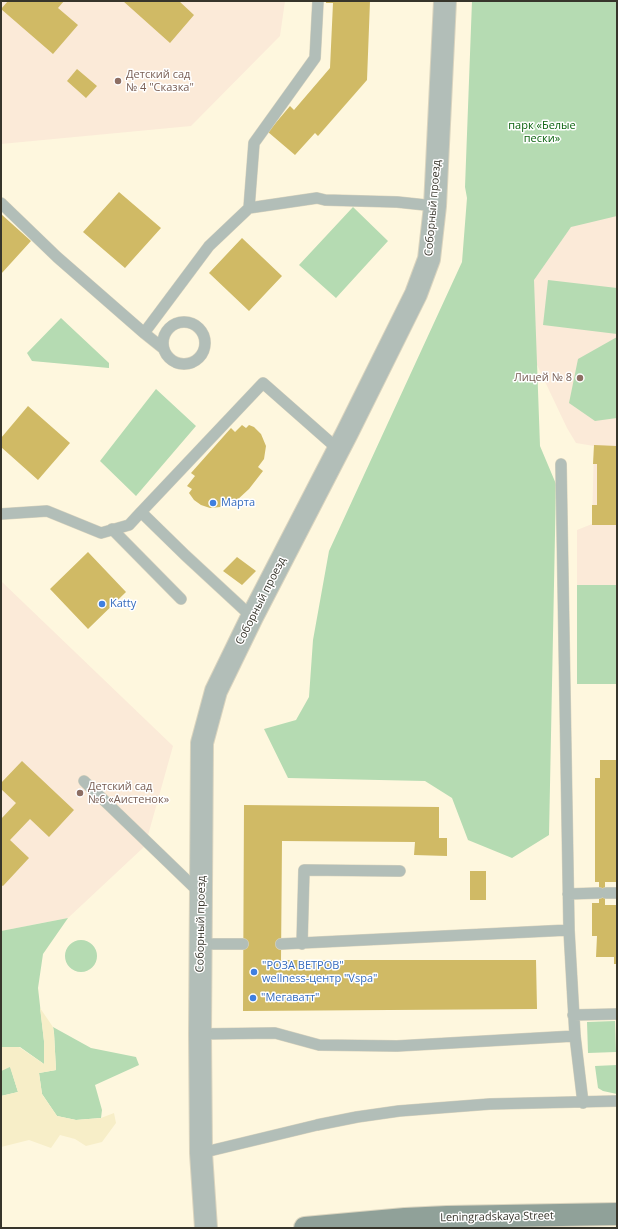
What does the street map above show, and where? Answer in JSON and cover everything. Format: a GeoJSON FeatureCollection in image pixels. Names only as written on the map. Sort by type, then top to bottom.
{"type":"FeatureCollection","features":[{"type":"Feature","properties":{"kind":"main road","name":"Leningradskaya Street"},"geometry":{"type":"LineString","coordinates":[[305,1228],[404,1219],[447,1217],[617,1214]]}},
{"type":"Feature","properties":{"kind":"street","name":"Соборный проезд"},"geometry":{"type":"LineString","coordinates":[[206,1228],[201,1153],[200,1034],[202,743],[216,691],[252,617],[339,450],[416,294],[429,259],[435,206],[445,1]]}},
{"type":"Feature","properties":{"kind":"lane"},"geometry":{"type":"LineString","coordinates":[[249,208],[254,143],[315,58],[318,1]]}},
{"type":"Feature","properties":{"kind":"lane"},"geometry":{"type":"LineString","coordinates":[[144,333],[209,246],[249,208],[316,198],[325,200],[397,202],[435,206]]}},
{"type":"Feature","properties":{"kind":"lane"},"geometry":{"type":"LineString","coordinates":[[1,203],[57,256],[164,349]]}},
{"type":"Feature","properties":{"kind":"lane"},"geometry":{"type":"LineString","coordinates":[[1,514],[47,511],[101,533],[129,525],[263,383],[339,450]]}},
{"type":"Feature","properties":{"kind":"lane"},"geometry":{"type":"LineString","coordinates":[[561,464],[569,930],[573,1015],[583,1103]]}},
{"type":"Feature","properties":{"kind":"lane"},"geometry":{"type":"LineString","coordinates":[[141,512],[252,617]]}},
{"type":"Feature","properties":{"kind":"lane"},"geometry":{"type":"LineString","coordinates":[[112,529],[181,599]]}},
{"type":"Feature","properties":{"kind":"lane"},"geometry":{"type":"LineString","coordinates":[[84,781],[201,894]]}},
{"type":"Feature","properties":{"kind":"lane"},"geometry":{"type":"LineString","coordinates":[[302,944],[304,870],[400,871]]}},
{"type":"Feature","properties":{"kind":"lane"},"geometry":{"type":"LineString","coordinates":[[568,894],[617,893]]}},
{"type":"Feature","properties":{"kind":"lane"},"geometry":{"type":"LineString","coordinates":[[281,944],[569,930]]}},
{"type":"Feature","properties":{"kind":"lane"},"geometry":{"type":"LineString","coordinates":[[200,944],[243,944]]}},
{"type":"Feature","properties":{"kind":"lane"},"geometry":{"type":"LineString","coordinates":[[573,1015],[617,1014]]}},
{"type":"Feature","properties":{"kind":"lane"},"geometry":{"type":"LineString","coordinates":[[200,1034],[275,1033],[319,1045],[397,1046],[575,1036]]}},
{"type":"Feature","properties":{"kind":"lane"},"geometry":{"type":"LineString","coordinates":[[201,1153],[317,1125],[399,1111],[490,1104],[617,1101]]}},
{"type":"Feature","properties":{"kind":"shaded area","name":"Детский сад № 4 \"Сказка\""},"geometry":{"type":"Polygon","coordinates":[[[1,1],[285,1],[280,36],[191,126],[1,144],[1,1]]]}},
{"type":"Feature","properties":{"kind":"shaded area","name":"Лицей № 8"},"geometry":{"type":"Polygon","coordinates":[[[617,162],[617,684],[577,684],[577,530],[592,524],[594,446],[576,443],[567,428],[520,329],[525,291],[617,162]]]}},
{"type":"Feature","properties":{"kind":"shaded area","name":"Детский сад №6 «Аистенок»"},"geometry":{"type":"Polygon","coordinates":[[[1,581],[173,746],[145,846],[68,918],[1,931],[1,581]]]}},
{"type":"Feature","properties":{"kind":"green space","name":"парк «Белые пески»"},"geometry":{"type":"Polygon","coordinates":[[[472,1],[617,1],[617,216],[571,227],[534,280],[540,446],[556,484],[549,835],[512,858],[468,840],[452,798],[425,781],[288,778],[264,729],[296,720],[309,697],[313,640],[329,551],[462,262],[467,198],[465,187],[472,1]]]}},
{"type":"Feature","properties":{"kind":"green space"},"geometry":{"type":"Polygon","coordinates":[[[353,207],[388,241],[336,298],[299,265],[353,207]]]}},
{"type":"Feature","properties":{"kind":"green space"},"geometry":{"type":"Polygon","coordinates":[[[548,280],[617,288],[617,334],[543,325],[548,280]]]}},
{"type":"Feature","properties":{"kind":"green space"},"geometry":{"type":"Polygon","coordinates":[[[61,318],[109,363],[109,368],[32,361],[27,353],[61,318]]]}},
{"type":"Feature","properties":{"kind":"green space"},"geometry":{"type":"Polygon","coordinates":[[[617,337],[617,418],[595,421],[569,403],[578,359],[617,337]]]}},
{"type":"Feature","properties":{"kind":"green space"},"geometry":{"type":"Polygon","coordinates":[[[156,389],[196,426],[136,496],[100,461],[156,389]]]}},
{"type":"Feature","properties":{"kind":"green space"},"geometry":{"type":"Polygon","coordinates":[[[577,585],[617,585],[617,684],[577,684],[577,585]]]}},
{"type":"Feature","properties":{"kind":"green space"},"geometry":{"type":"Polygon","coordinates":[[[68,918],[43,954],[38,988],[44,1041],[44,1064],[20,1047],[1,1047],[1,931],[68,918]]]}},
{"type":"Feature","properties":{"kind":"green space"},"geometry":{"type":"Polygon","coordinates":[[[78,940],[84,940],[94,947],[97,956],[96,962],[90,969],[84,972],[78,972],[68,965],[65,959],[65,953],[72,943],[78,940]]]}},
{"type":"Feature","properties":{"kind":"green space"},"geometry":{"type":"Polygon","coordinates":[[[615,1021],[616,1052],[588,1053],[587,1022],[615,1021]]]}},
{"type":"Feature","properties":{"kind":"green space"},"geometry":{"type":"Polygon","coordinates":[[[53,1027],[91,1048],[136,1057],[139,1065],[95,1085],[102,1110],[101,1118],[76,1120],[57,1116],[42,1094],[39,1073],[56,1070],[53,1027]]]}},
{"type":"Feature","properties":{"kind":"green space"},"geometry":{"type":"Polygon","coordinates":[[[617,1065],[617,1094],[603,1091],[598,1088],[595,1066],[617,1065]]]}},
{"type":"Feature","properties":{"kind":"green space"},"geometry":{"type":"Polygon","coordinates":[[[10,1066],[18,1092],[1,1096],[1,1071],[10,1066]]]}},
{"type":"Feature","properties":{"kind":"sand"},"geometry":{"type":"Polygon","coordinates":[[[40,1008],[53,1027],[56,1070],[39,1073],[42,1094],[57,1116],[76,1120],[101,1118],[114,1113],[116,1123],[102,1142],[86,1146],[75,1139],[60,1135],[51,1148],[29,1140],[1,1147],[1,1096],[18,1092],[10,1067],[1,1071],[1,1047],[19,1047],[44,1064],[44,1041],[40,1008]]]}},
{"type":"Feature","properties":{"kind":"building"},"geometry":{"type":"Polygon","coordinates":[[[8,1],[64,1],[58,8],[78,25],[53,54],[1,9],[8,1]]]}},
{"type":"Feature","properties":{"kind":"building"},"geometry":{"type":"Polygon","coordinates":[[[123,1],[179,1],[194,15],[170,43],[123,1]]]}},
{"type":"Feature","properties":{"kind":"building"},"geometry":{"type":"Polygon","coordinates":[[[326,1],[370,1],[367,80],[318,136],[315,133],[295,155],[268,132],[290,106],[294,110],[330,68],[333,3],[326,3],[326,1]]]}},
{"type":"Feature","properties":{"kind":"building"},"geometry":{"type":"Polygon","coordinates":[[[77,69],[97,86],[86,98],[67,81],[77,69]]]}},
{"type":"Feature","properties":{"kind":"building"},"geometry":{"type":"Polygon","coordinates":[[[119,192],[161,228],[125,268],[83,232],[119,192]]]}},
{"type":"Feature","properties":{"kind":"building"},"geometry":{"type":"Polygon","coordinates":[[[1,214],[31,241],[1,274],[1,214]]]}},
{"type":"Feature","properties":{"kind":"building"},"geometry":{"type":"Polygon","coordinates":[[[242,238],[282,276],[249,311],[209,273],[242,238]]]}},
{"type":"Feature","properties":{"kind":"building"},"geometry":{"type":"Polygon","coordinates":[[[28,406],[70,443],[38,480],[1,447],[1,438],[28,406]]]}},
{"type":"Feature","properties":{"kind":"building"},"geometry":{"type":"Polygon","coordinates":[[[242,425],[246,428],[249,425],[254,427],[261,434],[266,446],[264,459],[258,467],[263,471],[249,489],[236,501],[231,499],[220,507],[210,508],[201,505],[194,500],[189,493],[192,489],[187,486],[195,476],[191,473],[231,428],[235,432],[242,425]]]}},
{"type":"Feature","properties":{"kind":"building"},"geometry":{"type":"Polygon","coordinates":[[[594,445],[617,446],[617,525],[592,525],[592,505],[597,505],[597,464],[593,464],[594,445]]]}},
{"type":"Feature","properties":{"kind":"building"},"geometry":{"type":"Polygon","coordinates":[[[88,552],[126,592],[88,629],[50,589],[88,552]]]}},
{"type":"Feature","properties":{"kind":"building"},"geometry":{"type":"Polygon","coordinates":[[[237,557],[256,571],[242,585],[223,571],[237,557]]]}},
{"type":"Feature","properties":{"kind":"building"},"geometry":{"type":"Polygon","coordinates":[[[600,760],[617,760],[617,882],[605,882],[605,905],[617,905],[617,964],[614,964],[614,957],[596,957],[597,936],[592,936],[592,903],[599,903],[599,882],[595,882],[595,778],[600,778],[600,760]]]}},
{"type":"Feature","properties":{"kind":"building"},"geometry":{"type":"Polygon","coordinates":[[[22,761],[74,810],[49,837],[30,819],[10,840],[29,858],[3,886],[1,885],[1,819],[16,803],[1,789],[1,783],[22,761]]]}},
{"type":"Feature","properties":{"kind":"building"},"geometry":{"type":"Polygon","coordinates":[[[244,805],[439,807],[439,838],[447,838],[447,856],[414,855],[415,842],[282,841],[281,960],[536,960],[537,1009],[243,1011],[244,805]]]}},
{"type":"Feature","properties":{"kind":"building"},"geometry":{"type":"Polygon","coordinates":[[[470,871],[486,871],[486,900],[470,900],[470,871]]]}},
{"type":"Feature","properties":{"kind":"place","name":"Детский сад № 4 \"Сказка\""},"geometry":{"type":"Point","coordinates":[118,81]}},
{"type":"Feature","properties":{"kind":"place","name":"Лицей № 8"},"geometry":{"type":"Point","coordinates":[580,378]}},
{"type":"Feature","properties":{"kind":"place","name":"Марта"},"geometry":{"type":"Point","coordinates":[213,503]}},
{"type":"Feature","properties":{"kind":"place","name":"Katty"},"geometry":{"type":"Point","coordinates":[102,604]}},
{"type":"Feature","properties":{"kind":"place","name":"Детский сад №6 «Аистенок»"},"geometry":{"type":"Point","coordinates":[80,793]}},
{"type":"Feature","properties":{"kind":"place","name":"\"РОЗА ВЕТРОВ\" wellness-центр \"Vspa\""},"geometry":{"type":"Point","coordinates":[254,972]}},
{"type":"Feature","properties":{"kind":"place","name":"\"Мегаватт\""},"geometry":{"type":"Point","coordinates":[253,998]}}]}
